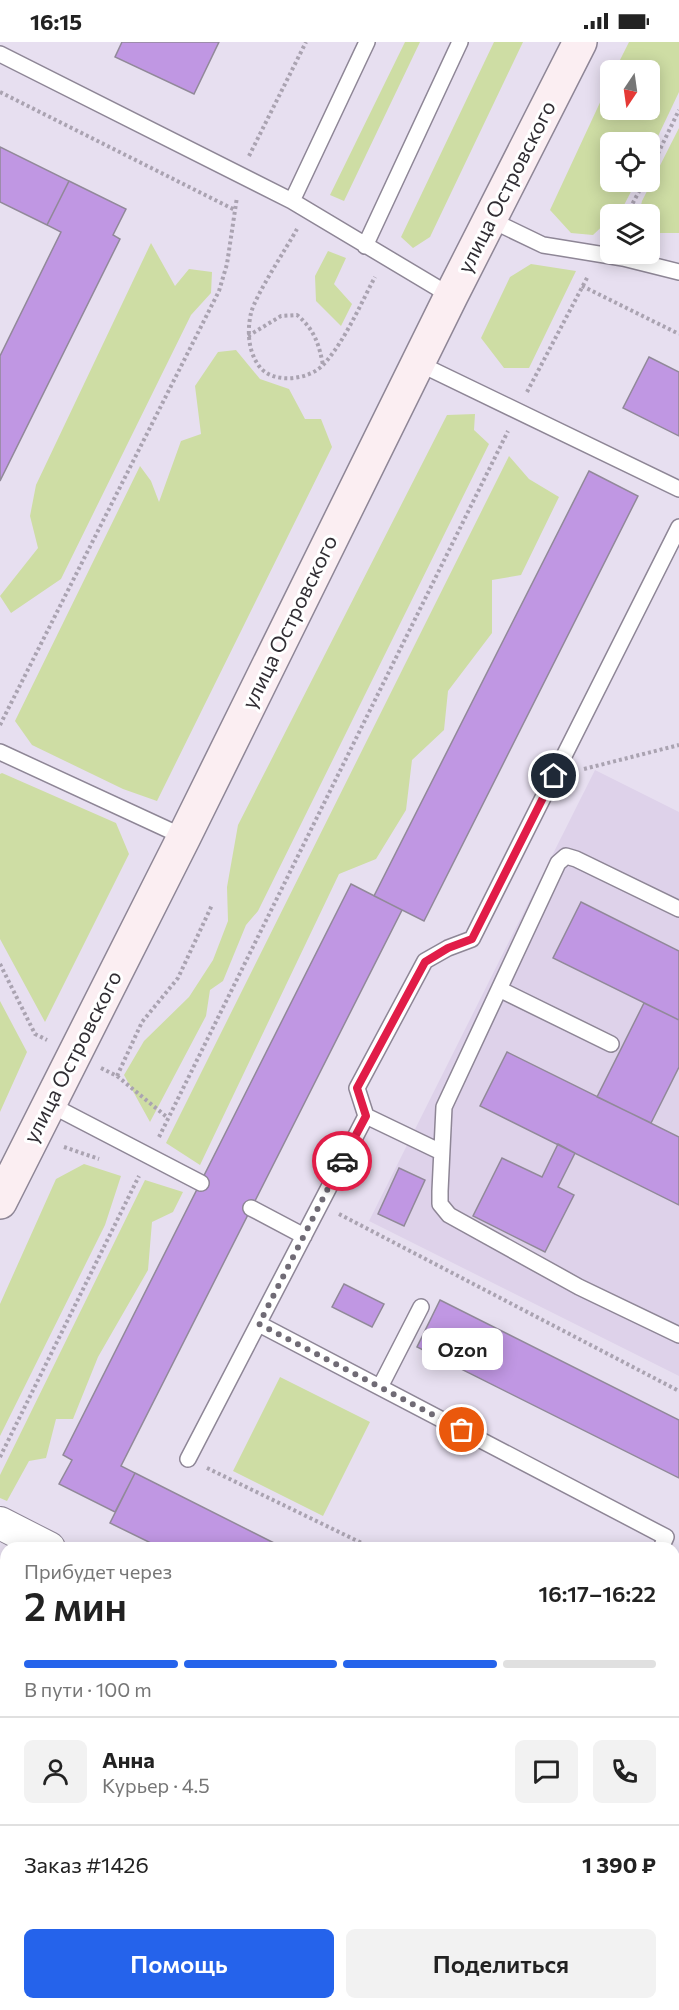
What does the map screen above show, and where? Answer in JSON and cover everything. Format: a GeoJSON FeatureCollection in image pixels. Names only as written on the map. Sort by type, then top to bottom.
{"type":"FeatureCollection","features":[{"type":"Feature","properties":{"kind":"main road","name":"улица Островского"},"geometry":{"type":"LineString","coordinates":[[0,1202],[580,42]]}},
{"type":"Feature","properties":{"kind":"street"},"geometry":{"type":"LineString","coordinates":[[0,1523],[37,1542]]}},
{"type":"Feature","properties":{"kind":"lane"},"geometry":{"type":"LineString","coordinates":[[292,201],[367,42]]}},
{"type":"Feature","properties":{"kind":"lane"},"geometry":{"type":"LineString","coordinates":[[365,246],[460,42]]}},
{"type":"Feature","properties":{"kind":"lane"},"geometry":{"type":"LineString","coordinates":[[0,54],[240,173],[307,209],[451,296]]}},
{"type":"Feature","properties":{"kind":"lane"},"geometry":{"type":"LineString","coordinates":[[491,220],[543,245],[679,272]]}},
{"type":"Feature","properties":{"kind":"lane"},"geometry":{"type":"LineString","coordinates":[[418,363],[679,489]]}},
{"type":"Feature","properties":{"kind":"lane"},"geometry":{"type":"LineString","coordinates":[[188,1459],[366,1116],[357,1088],[425,962],[448,948],[472,939],[679,527]]}},
{"type":"Feature","properties":{"kind":"lane"},"geometry":{"type":"LineString","coordinates":[[0,752],[184,837]]}},
{"type":"Feature","properties":{"kind":"lane"},"geometry":{"type":"LineString","coordinates":[[679,909],[566,856],[558,863],[501,990],[444,1107],[441,1152],[441,1204],[449,1215],[579,1287],[679,1335]]}},
{"type":"Feature","properties":{"kind":"lane"},"geometry":{"type":"LineString","coordinates":[[501,990],[612,1044]]}},
{"type":"Feature","properties":{"kind":"lane"},"geometry":{"type":"LineString","coordinates":[[49,1104],[201,1182]]}},
{"type":"Feature","properties":{"kind":"lane"},"geometry":{"type":"LineString","coordinates":[[366,1116],[441,1152]]}},
{"type":"Feature","properties":{"kind":"lane"},"geometry":{"type":"LineString","coordinates":[[251,1208],[304,1236]]}},
{"type":"Feature","properties":{"kind":"lane"},"geometry":{"type":"LineString","coordinates":[[380,1387],[421,1307]]}},
{"type":"Feature","properties":{"kind":"lane"},"geometry":{"type":"LineString","coordinates":[[259,1324],[666,1537],[664,1542]]}},
{"type":"Feature","properties":{"kind":"path"},"geometry":{"type":"LineString","coordinates":[[0,725],[219,291],[227,264],[240,173],[306,42]]}},
{"type":"Feature","properties":{"kind":"path"},"geometry":{"type":"LineString","coordinates":[[0,92],[235,210]]}},
{"type":"Feature","properties":{"kind":"path"},"geometry":{"type":"LineString","coordinates":[[660,149],[679,110]]}},
{"type":"Feature","properties":{"kind":"path"},"geometry":{"type":"LineString","coordinates":[[307,209],[251,312],[248,336],[253,356],[260,368],[280,377],[304,378],[324,365],[344,334],[385,257]]}},
{"type":"Feature","properties":{"kind":"path"},"geometry":{"type":"LineString","coordinates":[[0,1457],[517,412],[599,255]]}},
{"type":"Feature","properties":{"kind":"path"},"geometry":{"type":"LineString","coordinates":[[582,286],[679,334]]}},
{"type":"Feature","properties":{"kind":"path"},"geometry":{"type":"LineString","coordinates":[[248,336],[281,316],[297,315],[308,324],[318,341],[324,365]]}},
{"type":"Feature","properties":{"kind":"path"},"geometry":{"type":"LineString","coordinates":[[554,776],[679,745]]}},
{"type":"Feature","properties":{"kind":"path"},"geometry":{"type":"LineString","coordinates":[[117,1076],[142,1022],[178,978],[212,905]]}},
{"type":"Feature","properties":{"kind":"path"},"geometry":{"type":"LineString","coordinates":[[32,1137],[109,1161]]}},
{"type":"Feature","properties":{"kind":"path"},"geometry":{"type":"LineString","coordinates":[[320,1204],[679,1391]]}},
{"type":"Feature","properties":{"kind":"path"},"geometry":{"type":"LineString","coordinates":[[188,1459],[360,1542]]}},
{"type":"Feature","properties":{"kind":"shaded area"},"geometry":{"type":"Polygon","coordinates":[[[595,770],[679,812],[679,1376],[369,1221],[595,770]]]}},
{"type":"Feature","properties":{"kind":"green space"},"geometry":{"type":"Polygon","coordinates":[[[405,42],[420,42],[344,201],[330,195],[405,42]]]}},
{"type":"Feature","properties":{"kind":"green space"},"geometry":{"type":"Polygon","coordinates":[[[494,42],[523,42],[430,237],[413,248],[401,237],[494,42]]]}},
{"type":"Feature","properties":{"kind":"green space"},"geometry":{"type":"Polygon","coordinates":[[[629,42],[679,42],[679,92],[660,132],[600,132],[600,192],[631,192],[625,204],[600,204],[600,228],[593,235],[571,233],[550,210],[600,102],[600,120],[660,120],[660,60],[620,60],[629,42]]]}},
{"type":"Feature","properties":{"kind":"green space"},"geometry":{"type":"Polygon","coordinates":[[[679,128],[679,233],[660,233],[660,204],[641,204],[647,192],[660,192],[660,165],[679,128]]]}},
{"type":"Feature","properties":{"kind":"green space"},"geometry":{"type":"Polygon","coordinates":[[[151,243],[175,286],[189,269],[212,272],[211,293],[191,315],[61,579],[11,613],[0,596],[38,548],[30,516],[36,485],[151,243]]]}},
{"type":"Feature","properties":{"kind":"green space"},"geometry":{"type":"Polygon","coordinates":[[[328,251],[346,258],[334,284],[352,304],[341,326],[316,301],[315,276],[328,251]]]}},
{"type":"Feature","properties":{"kind":"green space"},"geometry":{"type":"Polygon","coordinates":[[[531,264],[576,271],[529,368],[504,368],[481,338],[510,277],[531,264]]]}},
{"type":"Feature","properties":{"kind":"green space"},"geometry":{"type":"Polygon","coordinates":[[[236,350],[260,379],[289,389],[305,419],[321,419],[332,447],[157,801],[123,789],[32,745],[15,721],[140,466],[151,481],[159,502],[181,441],[201,434],[195,386],[218,352],[236,350]]]}},
{"type":"Feature","properties":{"kind":"green space"},"geometry":{"type":"Polygon","coordinates":[[[475,414],[474,430],[489,444],[258,911],[246,925],[223,981],[210,990],[206,1016],[150,1122],[124,1075],[144,1041],[189,997],[213,960],[228,921],[227,887],[238,825],[447,415],[475,414]]]}},
{"type":"Feature","properties":{"kind":"green space"},"geometry":{"type":"Polygon","coordinates":[[[509,456],[529,479],[559,497],[521,575],[492,580],[492,633],[448,691],[444,730],[412,760],[406,810],[376,859],[339,874],[200,1165],[166,1143],[509,456]]]}},
{"type":"Feature","properties":{"kind":"green space"},"geometry":{"type":"Polygon","coordinates":[[[0,774],[116,823],[129,854],[45,1022],[0,939],[0,774]]]}},
{"type":"Feature","properties":{"kind":"green space"},"geometry":{"type":"Polygon","coordinates":[[[0,1001],[27,1052],[0,1112],[0,1001]]]}},
{"type":"Feature","properties":{"kind":"green space"},"geometry":{"type":"Polygon","coordinates":[[[84,1164],[121,1176],[105,1225],[0,1436],[0,1304],[56,1179],[84,1164]]]}},
{"type":"Feature","properties":{"kind":"green space"},"geometry":{"type":"Polygon","coordinates":[[[145,1180],[183,1192],[173,1212],[152,1222],[148,1270],[98,1357],[73,1419],[56,1419],[46,1458],[29,1461],[7,1501],[0,1498],[0,1475],[145,1180]]]}},
{"type":"Feature","properties":{"kind":"green space"},"geometry":{"type":"Polygon","coordinates":[[[280,1377],[370,1422],[323,1516],[233,1471],[280,1377]]]}},
{"type":"Feature","properties":{"kind":"building"},"geometry":{"type":"Polygon","coordinates":[[[122,42],[219,42],[194,94],[115,57],[122,42]]]}},
{"type":"Feature","properties":{"kind":"building"},"geometry":{"type":"Polygon","coordinates":[[[0,147],[69,181],[47,225],[0,202],[0,147]]]}},
{"type":"Feature","properties":{"kind":"building"},"geometry":{"type":"Polygon","coordinates":[[[69,181],[126,209],[113,235],[120,239],[0,481],[0,356],[61,232],[47,225],[69,181]]]}},
{"type":"Feature","properties":{"kind":"building"},"geometry":{"type":"Polygon","coordinates":[[[649,357],[679,372],[679,436],[623,408],[649,357]]]}},
{"type":"Feature","properties":{"kind":"building"},"geometry":{"type":"Polygon","coordinates":[[[589,471],[638,496],[424,921],[374,896],[589,471]]]}},
{"type":"Feature","properties":{"kind":"building"},"geometry":{"type":"Polygon","coordinates":[[[351,884],[402,910],[121,1466],[135,1473],[115,1512],[59,1484],[72,1460],[63,1455],[351,884]]]}},
{"type":"Feature","properties":{"kind":"building"},"geometry":{"type":"Polygon","coordinates":[[[581,902],[679,951],[679,1020],[553,958],[581,902]]]}},
{"type":"Feature","properties":{"kind":"building"},"geometry":{"type":"Polygon","coordinates":[[[644,1003],[679,1020],[679,1067],[651,1123],[597,1097],[644,1003]]]}},
{"type":"Feature","properties":{"kind":"building"},"geometry":{"type":"Polygon","coordinates":[[[507,1052],[679,1137],[679,1205],[480,1106],[507,1052]]]}},
{"type":"Feature","properties":{"kind":"building"},"geometry":{"type":"Polygon","coordinates":[[[558,1144],[575,1153],[558,1187],[574,1195],[545,1252],[473,1216],[502,1158],[542,1177],[558,1144]]]}},
{"type":"Feature","properties":{"kind":"building"},"geometry":{"type":"Polygon","coordinates":[[[399,1168],[425,1180],[404,1226],[378,1214],[399,1168]]]}},
{"type":"Feature","properties":{"kind":"building"},"geometry":{"type":"Polygon","coordinates":[[[344,1284],[384,1304],[372,1327],[332,1307],[344,1284]]]}},
{"type":"Feature","properties":{"kind":"building"},"geometry":{"type":"Polygon","coordinates":[[[440,1300],[679,1420],[679,1478],[417,1347],[440,1300]]]}},
{"type":"Feature","properties":{"kind":"building"},"geometry":{"type":"Polygon","coordinates":[[[135,1473],[272,1542],[149,1542],[110,1523],[135,1473]]]}},
{"type":"Feature","properties":{"kind":"way so far"},"geometry":{"type":"LineString","coordinates":[[342,1161],[259,1324],[462,1430]]}},
{"type":"Feature","properties":{"kind":"place","name":"Ozon"},"geometry":{"type":"Point","coordinates":[462,1430]}},
{"type":"Feature","properties":{"kind":"route"},"geometry":{"type":"LineString","coordinates":[[342,1161],[366,1116],[359,1103],[357,1088],[425,962],[448,948],[472,939],[554,776]]}}]}
